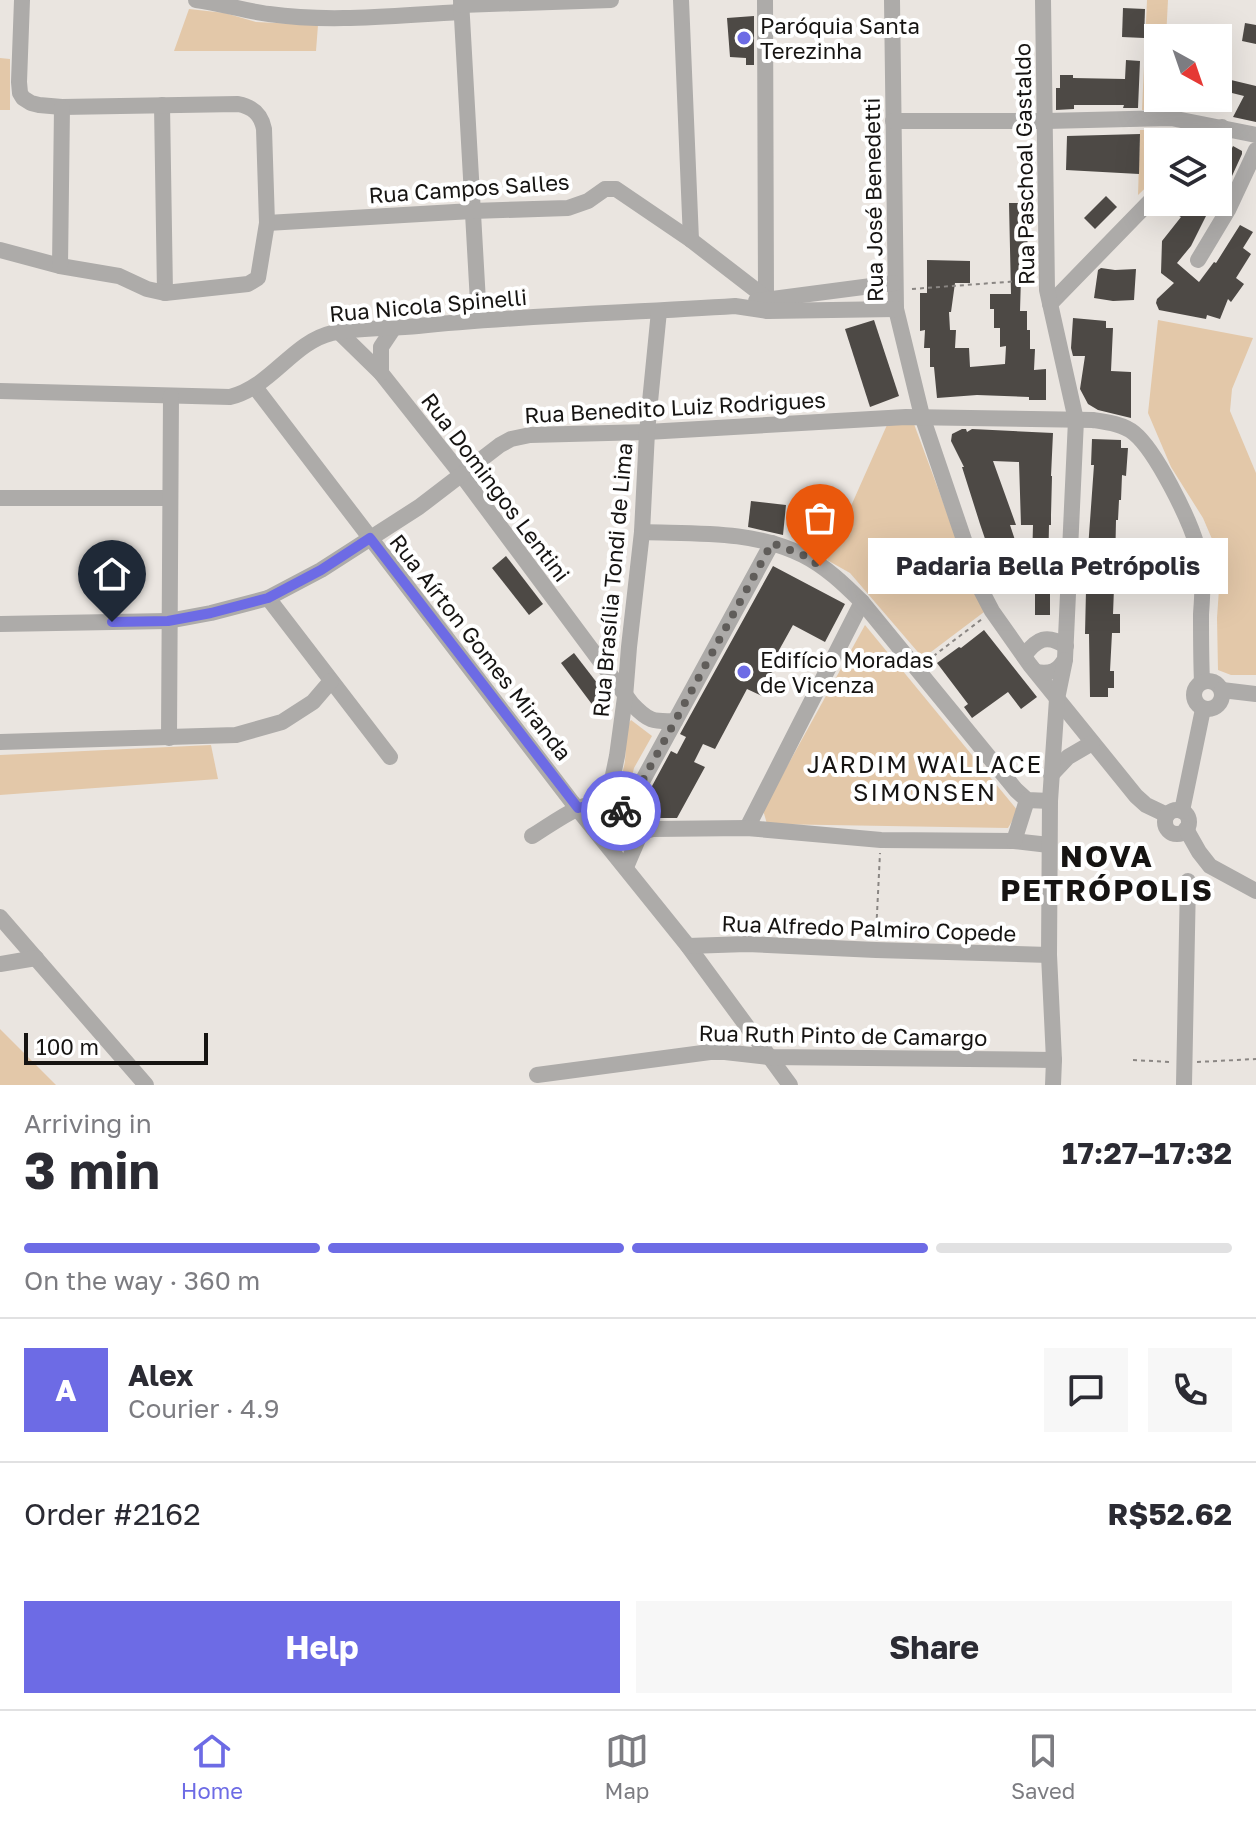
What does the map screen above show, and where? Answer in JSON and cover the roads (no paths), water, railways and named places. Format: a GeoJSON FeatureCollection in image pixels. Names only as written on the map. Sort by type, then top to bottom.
{"type":"FeatureCollection","features":[{"type":"Feature","properties":{"kind":"street"},"geometry":{"type":"LineString","coordinates":[[0,250],[60,266],[119,276],[147,289],[165,293],[248,284],[258,278],[267,223],[264,129],[253,109],[238,104],[62,107],[31,103],[20,93],[19,82],[22,0]]}},
{"type":"Feature","properties":{"kind":"street"},"geometry":{"type":"LineString","coordinates":[[198,0],[271,15],[311,17],[461,6],[611,0]]}},
{"type":"Feature","properties":{"kind":"street"},"geometry":{"type":"LineString","coordinates":[[681,0],[691,240]]}},
{"type":"Feature","properties":{"kind":"street"},"geometry":{"type":"LineString","coordinates":[[765,0],[767,304]]}},
{"type":"Feature","properties":{"kind":"street","name":"Rua José Benedetti"},"geometry":{"type":"LineString","coordinates":[[892,0],[896,309],[922,416],[981,590],[992,611],[1036,672],[1136,796],[1146,805],[1175,813],[1165,825],[1169,831],[1176,833],[1186,829],[1210,866],[1256,891]]}},
{"type":"Feature","properties":{"kind":"street","name":"Rua Paschoal Gastaldo"},"geometry":{"type":"LineString","coordinates":[[1043,0],[1047,279],[1076,420],[1065,652],[1057,699],[1050,801],[1049,955],[1053,1085]]}},
{"type":"Feature","properties":{"kind":"street"},"geometry":{"type":"LineString","coordinates":[[461,6],[479,320]]}},
{"type":"Feature","properties":{"kind":"street"},"geometry":{"type":"LineString","coordinates":[[162,105],[165,293]]}},
{"type":"Feature","properties":{"kind":"street"},"geometry":{"type":"LineString","coordinates":[[60,266],[62,107]]}},
{"type":"Feature","properties":{"kind":"street"},"geometry":{"type":"LineString","coordinates":[[893,121],[1171,118],[1256,135]]}},
{"type":"Feature","properties":{"kind":"street"},"geometry":{"type":"LineString","coordinates":[[1198,260],[1228,210],[1256,150]]}},
{"type":"Feature","properties":{"kind":"street","name":"Rua Campos Salles"},"geometry":{"type":"LineString","coordinates":[[267,223],[568,208],[588,201],[605,189],[616,189],[691,240],[767,304]]}},
{"type":"Feature","properties":{"kind":"street"},"geometry":{"type":"LineString","coordinates":[[1050,304],[1144,207]]}},
{"type":"Feature","properties":{"kind":"street","name":"Rua Nicola Spinelli"},"geometry":{"type":"LineString","coordinates":[[0,391],[230,397],[255,387],[306,346],[323,336],[339,332],[479,320],[767,304],[895,287]]}},
{"type":"Feature","properties":{"kind":"street","name":"Rua Nicola Spinelli"},"geometry":{"type":"LineString","coordinates":[[767,304],[896,309]]}},
{"type":"Feature","properties":{"kind":"street","name":"Rua Brasília Tondi de Lima"},"geometry":{"type":"LineString","coordinates":[[607,804],[625,697],[642,532],[647,432],[659,311]]}},
{"type":"Feature","properties":{"kind":"street"},"geometry":{"type":"LineString","coordinates":[[381,373],[381,347],[393,329]]}},
{"type":"Feature","properties":{"kind":"street","name":"Rua Domingos Lentini"},"geometry":{"type":"LineString","coordinates":[[339,332],[381,373],[461,474],[625,697],[649,719],[656,722],[675,721]]}},
{"type":"Feature","properties":{"kind":"street","name":"Rua Aírton Gomes Miranda"},"geometry":{"type":"LineString","coordinates":[[255,387],[578,808],[688,946],[790,1085]]}},
{"type":"Feature","properties":{"kind":"street"},"geometry":{"type":"LineString","coordinates":[[169,738],[171,396]]}},
{"type":"Feature","properties":{"kind":"street","name":"Rua Benedito Luiz Rodrigues"},"geometry":{"type":"LineString","coordinates":[[0,624],[168,621],[268,598],[321,570],[419,507],[500,445],[530,435],[647,432],[922,416],[1076,420],[1109,422],[1136,434],[1154,457],[1185,515],[1197,546],[1202,572],[1202,682]]}},
{"type":"Feature","properties":{"kind":"street"},"geometry":{"type":"LineString","coordinates":[[0,498],[170,498]]}},
{"type":"Feature","properties":{"kind":"street"},"geometry":{"type":"LineString","coordinates":[[642,532],[728,535],[772,543],[803,555],[820,566],[862,602],[992,763],[1027,800],[1050,801]]}},
{"type":"Feature","properties":{"kind":"street"},"geometry":{"type":"LineString","coordinates":[[625,813],[772,543]]}},
{"type":"Feature","properties":{"kind":"street"},"geometry":{"type":"LineString","coordinates":[[268,598],[390,757]]}},
{"type":"Feature","properties":{"kind":"street"},"geometry":{"type":"LineString","coordinates":[[747,828],[862,602]]}},
{"type":"Feature","properties":{"kind":"street"},"geometry":{"type":"LineString","coordinates":[[1024,656],[1036,642],[1051,638],[1065,652],[1061,666],[1051,673],[1036,672]]}},
{"type":"Feature","properties":{"kind":"street"},"geometry":{"type":"LineString","coordinates":[[595,655],[629,647]]}},
{"type":"Feature","properties":{"kind":"street"},"geometry":{"type":"LineString","coordinates":[[0,742],[236,735],[282,722],[313,702],[331,681]]}},
{"type":"Feature","properties":{"kind":"street"},"geometry":{"type":"LineString","coordinates":[[1202,682],[1216,683],[1222,690],[1222,700],[1217,707],[1207,710],[1196,703],[1194,693],[1202,682]]}},
{"type":"Feature","properties":{"kind":"street"},"geometry":{"type":"LineString","coordinates":[[1222,690],[1256,694]]}},
{"type":"Feature","properties":{"kind":"street"},"geometry":{"type":"LineString","coordinates":[[1175,813],[1203,709]]}},
{"type":"Feature","properties":{"kind":"street"},"geometry":{"type":"LineString","coordinates":[[1051,775],[1068,757],[1092,743]]}},
{"type":"Feature","properties":{"kind":"street"},"geometry":{"type":"LineString","coordinates":[[1014,841],[1027,800]]}},
{"type":"Feature","properties":{"kind":"street"},"geometry":{"type":"LineString","coordinates":[[532,836],[578,808],[594,804],[607,804],[625,813],[641,832]]}},
{"type":"Feature","properties":{"kind":"street"},"geometry":{"type":"LineString","coordinates":[[641,832],[653,829],[747,828],[881,840],[1014,841],[1049,845]]}},
{"type":"Feature","properties":{"kind":"street"},"geometry":{"type":"LineString","coordinates":[[626,867],[641,832]]}},
{"type":"Feature","properties":{"kind":"street"},"geometry":{"type":"LineString","coordinates":[[1184,1085],[1188,881]]}},
{"type":"Feature","properties":{"kind":"street"},"geometry":{"type":"LineString","coordinates":[[0,917],[146,1085]]}},
{"type":"Feature","properties":{"kind":"street","name":"Rua Alfredo Palmiro Copede"},"geometry":{"type":"LineString","coordinates":[[688,946],[747,944],[1049,955]]}},
{"type":"Feature","properties":{"kind":"street"},"geometry":{"type":"LineString","coordinates":[[0,964],[36,958]]}},
{"type":"Feature","properties":{"kind":"street","name":"Rua Ruth Pinto de Camargo"},"geometry":{"type":"LineString","coordinates":[[537,1075],[710,1052],[768,1057],[1054,1060]]}},
{"type":"Feature","properties":{"kind":"place","name":"Paróquia Santa Terezinha"},"geometry":{"type":"Point","coordinates":[744,38]}},
{"type":"Feature","properties":{"kind":"place","name":"Padaria Bella Petrópolis"},"geometry":{"type":"Point","coordinates":[820,566]}},
{"type":"Feature","properties":{"kind":"place","name":"Edifício Moradas de Vicenza"},"geometry":{"type":"Point","coordinates":[744,672]}},
{"type":"Feature","properties":{"kind":"district","name":"JARDIM WALLACE SIMONSEN"},"geometry":{"type":"Point","coordinates":[925,777]}},
{"type":"Feature","properties":{"kind":"district","name":"NOVA PETRÓPOLIS"},"geometry":{"type":"Point","coordinates":[1107,873]}}]}
